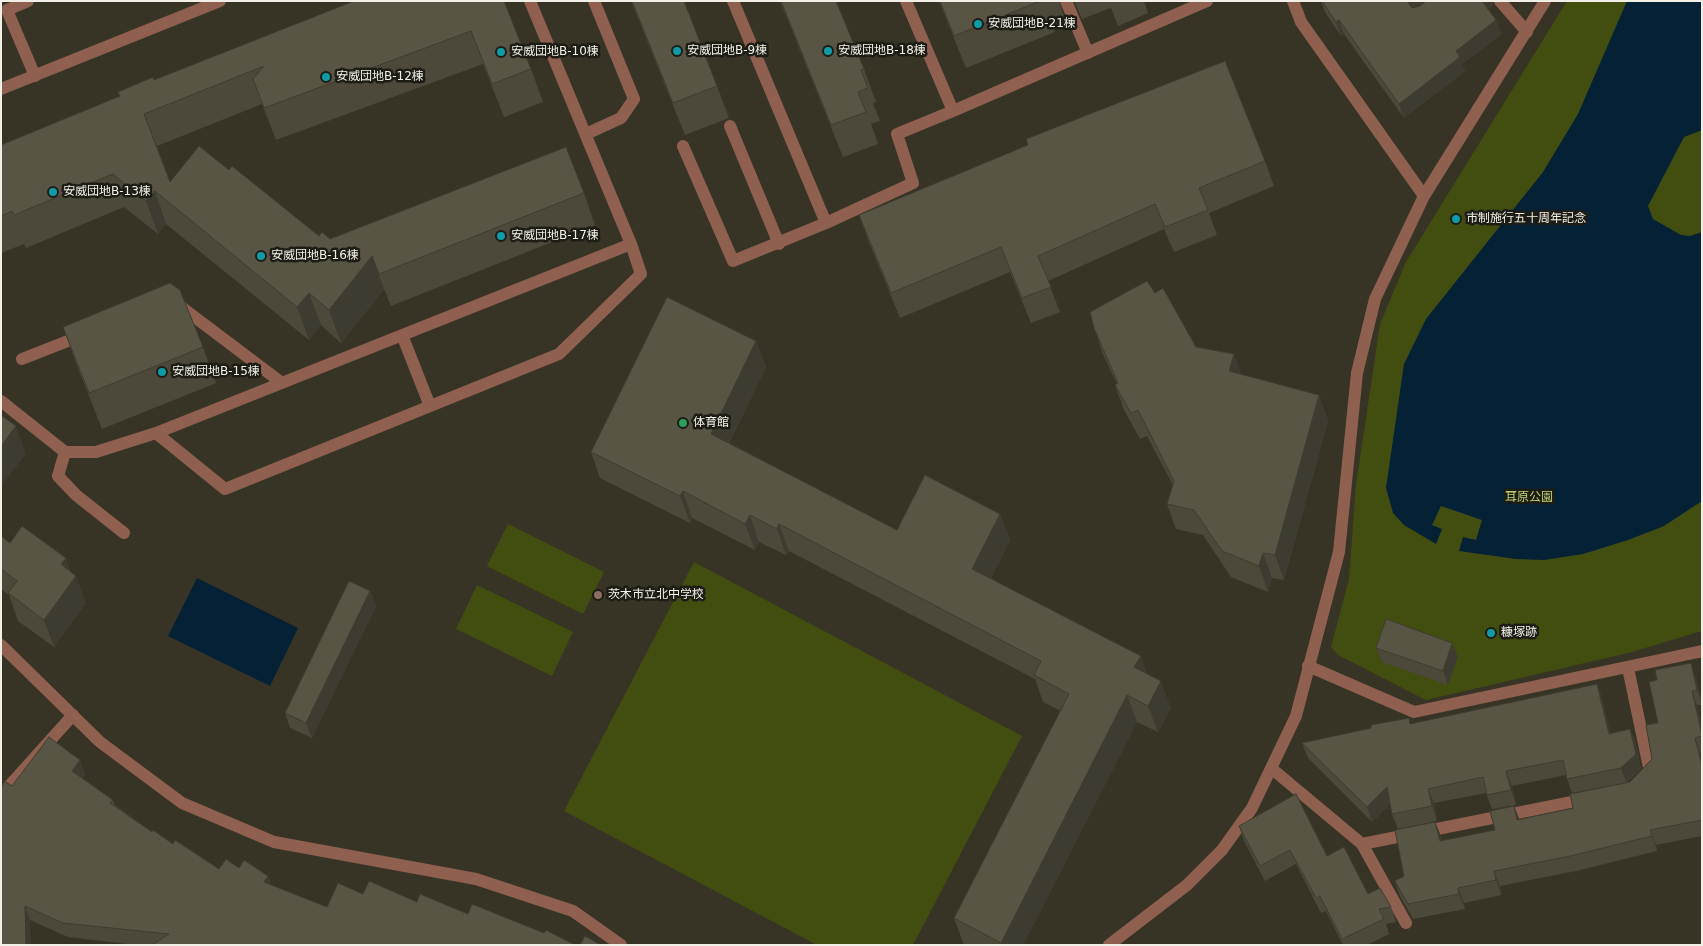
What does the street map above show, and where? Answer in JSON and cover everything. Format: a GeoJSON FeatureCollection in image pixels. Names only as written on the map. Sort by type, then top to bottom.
{"type":"FeatureCollection","features":[{"type":"Feature","properties":{"kind":"street"},"geometry":{"type":"LineString","coordinates":[[28,1],[7,10],[35,76]]}},
{"type":"Feature","properties":{"kind":"street"},"geometry":{"type":"LineString","coordinates":[[1,89],[220,1]]}},
{"type":"Feature","properties":{"kind":"street"},"geometry":{"type":"LineString","coordinates":[[156,433],[225,489],[559,354],[641,274],[586,134],[530,1]]}},
{"type":"Feature","properties":{"kind":"street"},"geometry":{"type":"LineString","coordinates":[[586,134],[622,118],[634,99],[594,1]]}},
{"type":"Feature","properties":{"kind":"street"},"geometry":{"type":"LineString","coordinates":[[733,1],[826,223]]}},
{"type":"Feature","properties":{"kind":"street"},"geometry":{"type":"LineString","coordinates":[[906,1],[954,111]]}},
{"type":"Feature","properties":{"kind":"street"},"geometry":{"type":"LineString","coordinates":[[1066,1],[1088,53]]}},
{"type":"Feature","properties":{"kind":"street"},"geometry":{"type":"LineString","coordinates":[[683,146],[732,261],[779,244],[913,183],[897,134],[1207,1]]}},
{"type":"Feature","properties":{"kind":"street"},"geometry":{"type":"LineString","coordinates":[[1293,1],[1301,22],[1424,196]]}},
{"type":"Feature","properties":{"kind":"street"},"geometry":{"type":"LineString","coordinates":[[1500,1],[1526,32]]}},
{"type":"Feature","properties":{"kind":"street"},"geometry":{"type":"LineString","coordinates":[[1109,945],[1187,885],[1222,850],[1252,808],[1296,716],[1339,552],[1359,364],[1375,299],[1424,196],[1545,1]]}},
{"type":"Feature","properties":{"kind":"street"},"geometry":{"type":"LineString","coordinates":[[730,126],[779,244]]}},
{"type":"Feature","properties":{"kind":"street"},"geometry":{"type":"LineString","coordinates":[[1,401],[65,452],[96,452],[156,433],[630,244]]}},
{"type":"Feature","properties":{"kind":"street"},"geometry":{"type":"LineString","coordinates":[[164,304],[173,300],[282,383]]}},
{"type":"Feature","properties":{"kind":"street"},"geometry":{"type":"LineString","coordinates":[[22,359],[93,331]]}},
{"type":"Feature","properties":{"kind":"street"},"geometry":{"type":"LineString","coordinates":[[402,335],[430,406]]}},
{"type":"Feature","properties":{"kind":"street"},"geometry":{"type":"LineString","coordinates":[[65,452],[58,476],[76,495],[124,533]]}},
{"type":"Feature","properties":{"kind":"street"},"geometry":{"type":"LineString","coordinates":[[1,645],[100,742],[182,803],[274,842],[476,879],[573,911],[621,945]]}},
{"type":"Feature","properties":{"kind":"street"},"geometry":{"type":"LineString","coordinates":[[1308,666],[1414,712],[1702,651]]}},
{"type":"Feature","properties":{"kind":"street"},"geometry":{"type":"LineString","coordinates":[[1628,668],[1650,772],[1637,784]]}},
{"type":"Feature","properties":{"kind":"street"},"geometry":{"type":"LineString","coordinates":[[1,795],[73,715]]}},
{"type":"Feature","properties":{"kind":"street"},"geometry":{"type":"LineString","coordinates":[[1271,768],[1362,844],[1406,923]]}},
{"type":"Feature","properties":{"kind":"street"},"geometry":{"type":"LineString","coordinates":[[1362,844],[1602,796]]}},
{"type":"Feature","properties":{"kind":"green space","name":"耳原公園"},"geometry":{"type":"Polygon","coordinates":[[[1567,1],[1702,1],[1702,631],[1628,653],[1426,700],[1338,655],[1331,647],[1349,579],[1356,485],[1380,324],[1406,262],[1567,1]]]}},
{"type":"Feature","properties":{"kind":"green space"},"geometry":{"type":"Polygon","coordinates":[[[508,524],[604,572],[583,614],[487,566],[508,524]]]}},
{"type":"Feature","properties":{"kind":"green space"},"geometry":{"type":"Polygon","coordinates":[[[694,562],[1022,736],[913,945],[817,945],[564,811],[694,562]]]}},
{"type":"Feature","properties":{"kind":"green space"},"geometry":{"type":"Polygon","coordinates":[[[477,585],[573,632],[552,676],[456,629],[477,585]]]}},
{"type":"Feature","properties":{"kind":"water"},"geometry":{"type":"Polygon","coordinates":[[[1627,1],[1702,1],[1702,130],[1684,137],[1648,206],[1653,219],[1681,235],[1690,236],[1702,232],[1702,501],[1664,526],[1628,540],[1583,554],[1544,560],[1516,559],[1459,551],[1463,537],[1476,540],[1482,520],[1441,506],[1432,525],[1442,529],[1436,544],[1404,525],[1393,513],[1386,488],[1404,364],[1426,319],[1543,172],[1578,114],[1627,1]]]}},
{"type":"Feature","properties":{"kind":"water"},"geometry":{"type":"Polygon","coordinates":[[[197,578],[298,628],[270,686],[168,636],[197,578]]]}},
{"type":"Feature","properties":{"kind":"building"},"geometry":{"type":"Polygon","coordinates":[[[354,1],[504,1],[531,69],[492,84],[471,31],[264,108],[253,79],[264,66],[144,114],[170,182],[199,146],[229,170],[232,166],[319,236],[322,232],[330,239],[566,147],[584,193],[379,274],[372,256],[329,310],[309,293],[297,307],[155,191],[146,201],[113,174],[14,215],[12,211],[1,216],[1,145],[120,96],[118,92],[153,77],[154,80],[354,1]]]}},
{"type":"Feature","properties":{"kind":"building","name":"安威団地B-9棟"},"geometry":{"type":"Polygon","coordinates":[[[632,1],[684,1],[717,86],[673,103],[632,1]]]}},
{"type":"Feature","properties":{"kind":"building","name":"安威団地B-18棟"},"geometry":{"type":"Polygon","coordinates":[[[781,1],[836,1],[864,69],[861,70],[868,88],[858,92],[866,112],[831,125],[781,1]]]}},
{"type":"Feature","properties":{"kind":"building"},"geometry":{"type":"Polygon","coordinates":[[[940,1],[1040,1],[954,36],[940,1]]]}},
{"type":"Feature","properties":{"kind":"building"},"geometry":{"type":"Polygon","coordinates":[[[1322,1],[1407,1],[1412,8],[1420,6],[1426,1],[1482,1],[1496,20],[1456,51],[1460,57],[1399,104],[1339,20],[1336,22],[1322,1]]]}},
{"type":"Feature","properties":{"kind":"building"},"geometry":{"type":"Polygon","coordinates":[[[1225,61],[1265,161],[1199,188],[1208,210],[1165,227],[1155,204],[1038,256],[1051,287],[1022,298],[1001,247],[891,293],[859,215],[1028,145],[1026,139],[1225,61]]]}},
{"type":"Feature","properties":{"kind":"building"},"geometry":{"type":"Polygon","coordinates":[[[1147,281],[1155,293],[1163,288],[1196,347],[1234,354],[1229,371],[1319,395],[1275,555],[1263,553],[1259,566],[1222,551],[1194,510],[1167,504],[1174,481],[1138,410],[1131,413],[1115,385],[1118,383],[1094,328],[1090,312],[1147,281]]]}},
{"type":"Feature","properties":{"kind":"building"},"geometry":{"type":"Polygon","coordinates":[[[170,283],[180,290],[203,347],[89,393],[63,327],[170,283]]]}},
{"type":"Feature","properties":{"kind":"building"},"geometry":{"type":"Polygon","coordinates":[[[667,297],[756,341],[711,434],[897,530],[925,475],[1000,514],[972,569],[1141,656],[1134,667],[1161,681],[1148,706],[1127,695],[1001,943],[954,918],[1069,694],[1034,675],[1041,661],[779,524],[777,529],[750,515],[745,524],[683,491],[680,496],[591,452],[667,297]]]}},
{"type":"Feature","properties":{"kind":"building"},"geometry":{"type":"Polygon","coordinates":[[[1,415],[16,426],[1,446],[1,415]]]}},
{"type":"Feature","properties":{"kind":"building"},"geometry":{"type":"Polygon","coordinates":[[[22,526],[66,558],[61,564],[76,576],[44,620],[8,593],[17,581],[1,569],[1,536],[10,543],[22,526]]]}},
{"type":"Feature","properties":{"kind":"building"},"geometry":{"type":"Polygon","coordinates":[[[349,581],[370,591],[306,723],[285,713],[349,581]]]}},
{"type":"Feature","properties":{"kind":"building"},"geometry":{"type":"Polygon","coordinates":[[[1386,619],[1452,643],[1443,671],[1376,648],[1386,619]]]}},
{"type":"Feature","properties":{"kind":"building"},"geometry":{"type":"Polygon","coordinates":[[[1691,663],[1697,690],[1692,691],[1702,735],[1695,738],[1702,765],[1702,820],[1650,830],[1652,836],[1570,856],[1494,871],[1496,880],[1458,888],[1459,894],[1408,904],[1395,881],[1404,876],[1395,830],[1435,822],[1440,841],[1495,830],[1490,811],[1514,806],[1517,820],[1573,808],[1570,794],[1630,782],[1652,759],[1646,725],[1658,723],[1649,682],[1657,680],[1655,670],[1691,663]]]}},
{"type":"Feature","properties":{"kind":"building"},"geometry":{"type":"Polygon","coordinates":[[[1597,684],[1609,734],[1630,729],[1636,754],[1621,768],[1567,779],[1563,760],[1506,771],[1511,790],[1487,795],[1483,777],[1428,789],[1432,806],[1392,814],[1387,787],[1367,807],[1302,743],[1371,728],[1371,725],[1409,718],[1410,724],[1597,684]]]}},
{"type":"Feature","properties":{"kind":"building"},"geometry":{"type":"Polygon","coordinates":[[[49,737],[80,760],[72,771],[113,800],[110,803],[152,832],[153,830],[173,844],[175,840],[219,869],[226,859],[239,868],[244,860],[268,876],[264,882],[327,907],[338,883],[363,894],[369,881],[417,902],[420,894],[468,914],[472,904],[544,933],[546,930],[575,945],[152,945],[169,934],[63,923],[25,906],[26,945],[1,945],[1,786],[6,782],[12,786],[49,737]]]}},
{"type":"Feature","properties":{"kind":"building"},"geometry":{"type":"Polygon","coordinates":[[[1296,794],[1327,856],[1344,847],[1368,894],[1380,888],[1391,907],[1379,909],[1384,919],[1342,939],[1320,896],[1316,898],[1290,850],[1260,866],[1239,826],[1296,794]]]}},
{"type":"Feature","properties":{"kind":"building"},"geometry":{"type":"Polygon","coordinates":[[[585,936],[601,945],[580,945],[585,936]]]}},
{"type":"Feature","properties":{"kind":"place","name":"安威団地B-21棟"},"geometry":{"type":"Point","coordinates":[978,24]}},
{"type":"Feature","properties":{"kind":"place","name":"安威団地B-9棟"},"geometry":{"type":"Point","coordinates":[677,51]}},
{"type":"Feature","properties":{"kind":"place","name":"安威団地B-18棟"},"geometry":{"type":"Point","coordinates":[828,51]}},
{"type":"Feature","properties":{"kind":"place","name":"安威団地B-10棟"},"geometry":{"type":"Point","coordinates":[501,52]}},
{"type":"Feature","properties":{"kind":"place","name":"安威団地B-12棟"},"geometry":{"type":"Point","coordinates":[326,77]}},
{"type":"Feature","properties":{"kind":"place","name":"安威団地B-13棟"},"geometry":{"type":"Point","coordinates":[53,192]}},
{"type":"Feature","properties":{"kind":"place","name":"市制施行五十周年記念"},"geometry":{"type":"Point","coordinates":[1456,219]}},
{"type":"Feature","properties":{"kind":"place","name":"安威団地B-17棟"},"geometry":{"type":"Point","coordinates":[501,236]}},
{"type":"Feature","properties":{"kind":"place","name":"安威団地B-16棟"},"geometry":{"type":"Point","coordinates":[261,256]}},
{"type":"Feature","properties":{"kind":"place","name":"安威団地B-15棟"},"geometry":{"type":"Point","coordinates":[162,372]}},
{"type":"Feature","properties":{"kind":"place","name":"体育館"},"geometry":{"type":"Point","coordinates":[683,423]}},
{"type":"Feature","properties":{"kind":"place","name":"茨木市立北中学校"},"geometry":{"type":"Point","coordinates":[598,595]}},
{"type":"Feature","properties":{"kind":"place","name":"糠塚跡"},"geometry":{"type":"Point","coordinates":[1491,633]}}]}
